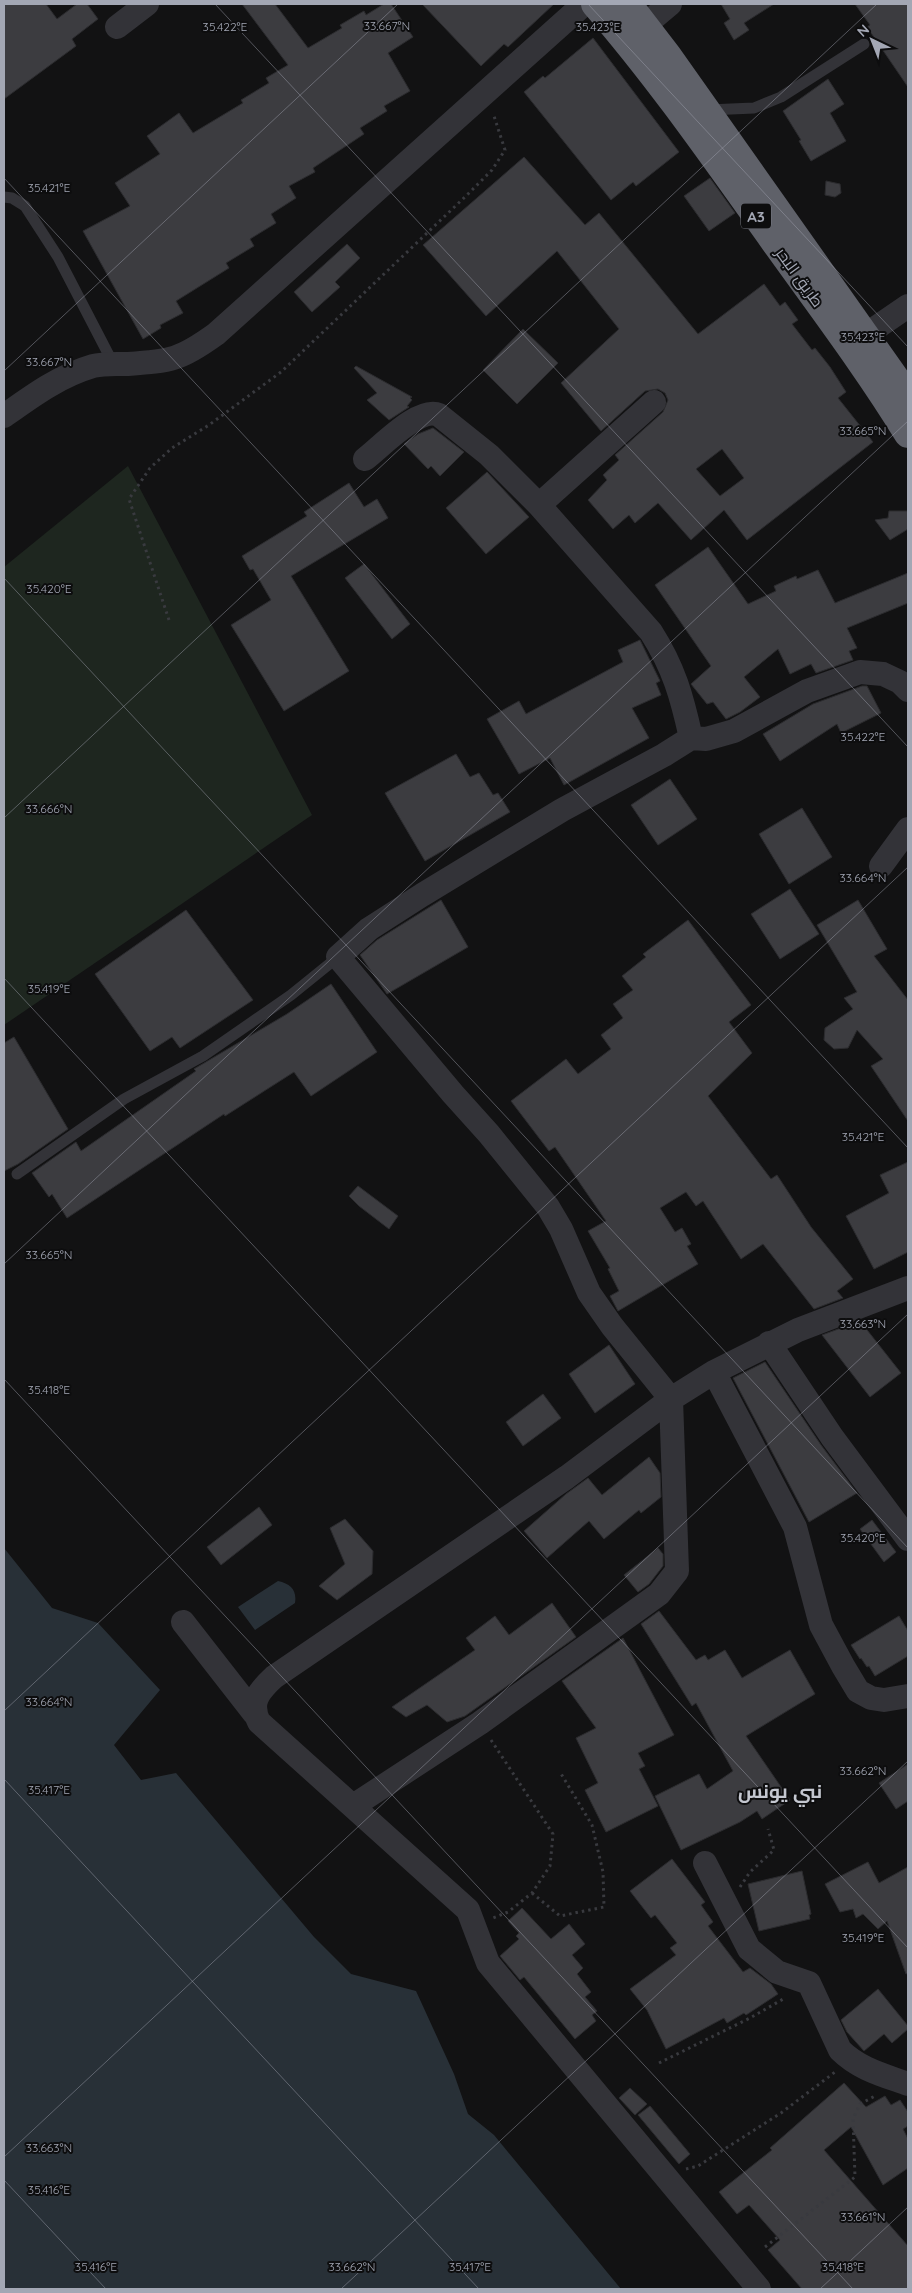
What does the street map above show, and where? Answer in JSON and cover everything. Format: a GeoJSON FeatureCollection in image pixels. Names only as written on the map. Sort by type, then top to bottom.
{"type":"FeatureCollection","features":[{"type":"Feature","properties":{"kind":"highway","name":"طريق البحر"},"geometry":{"type":"LineString","coordinates":[[595,4],[634,48],[699,136],[858,341],[908,396]]}},
{"type":"Feature","properties":{"kind":"highway","name":"طريق البحر"},"geometry":{"type":"LineString","coordinates":[[628,4],[706,110],[858,341],[908,434]]}},
{"type":"Feature","properties":{"kind":"street"},"geometry":{"type":"LineString","coordinates":[[117,27],[148,4]]}},
{"type":"Feature","properties":{"kind":"street"},"geometry":{"type":"LineString","coordinates":[[4,416],[58,379],[96,366],[157,363],[174,359],[190,352],[216,334],[584,4]]}},
{"type":"Feature","properties":{"kind":"street"},"geometry":{"type":"LineString","coordinates":[[644,25],[670,4]]}},
{"type":"Feature","properties":{"kind":"street"},"geometry":{"type":"LineString","coordinates":[[858,341],[908,306]]}},
{"type":"Feature","properties":{"kind":"street"},"geometry":{"type":"LineString","coordinates":[[539,504],[654,402]]}},
{"type":"Feature","properties":{"kind":"street"},"geometry":{"type":"LineString","coordinates":[[365,459],[418,417],[426,413],[435,413],[489,455],[539,504],[650,632],[663,650],[681,691],[691,738]]}},
{"type":"Feature","properties":{"kind":"street"},"geometry":{"type":"LineString","coordinates":[[354,1806],[480,1723],[659,1594],[678,1571],[671,1399],[612,1326],[589,1292],[548,1207],[489,1134],[452,1094],[338,956],[369,929],[422,895],[562,810],[664,756],[691,738],[706,739],[734,731],[807,691],[860,672],[882,674],[900,682],[908,690]]}},
{"type":"Feature","properties":{"kind":"street"},"geometry":{"type":"LineString","coordinates":[[881,866],[908,829]]}},
{"type":"Feature","properties":{"kind":"street"},"geometry":{"type":"LineString","coordinates":[[254,1713],[256,1696],[274,1677],[567,1477],[671,1399],[714,1372],[769,1343],[844,1311],[908,1288]]}},
{"type":"Feature","properties":{"kind":"street"},"geometry":{"type":"LineString","coordinates":[[769,1343],[832,1437],[908,1539]]}},
{"type":"Feature","properties":{"kind":"street"},"geometry":{"type":"LineString","coordinates":[[714,1372],[795,1527],[821,1625],[843,1666],[858,1691],[871,1698],[884,1700],[908,1696]]}},
{"type":"Feature","properties":{"kind":"street"},"geometry":{"type":"LineString","coordinates":[[183,1622],[254,1713],[258,1722],[468,1910],[488,1963],[759,2289]]}},
{"type":"Feature","properties":{"kind":"street"},"geometry":{"type":"LineString","coordinates":[[705,1863],[749,1949],[777,1972],[809,1983],[840,2050],[848,2058],[865,2069],[901,2082]]}},
{"type":"Feature","properties":{"kind":"lane"},"geometry":{"type":"LineString","coordinates":[[706,110],[754,108],[763,105],[810,80],[864,44]]}},
{"type":"Feature","properties":{"kind":"lane"},"geometry":{"type":"LineString","coordinates":[[4,197],[12,198],[25,206],[58,257],[114,365]]}},
{"type":"Feature","properties":{"kind":"lane"},"geometry":{"type":"LineString","coordinates":[[17,1174],[124,1099],[203,1056],[291,995],[338,956]]}},
{"type":"Feature","properties":{"kind":"path"},"geometry":{"type":"LineString","coordinates":[[169,620],[129,499],[150,468],[172,448],[209,425],[281,372],[492,170],[505,150],[497,129],[493,109]]}},
{"type":"Feature","properties":{"kind":"path"},"geometry":{"type":"LineString","coordinates":[[468,1910],[484,1922],[508,1912],[532,1893],[550,1866],[553,1834],[480,1723]]}},
{"type":"Feature","properties":{"kind":"path"},"geometry":{"type":"LineString","coordinates":[[532,1893],[560,1916],[604,1907],[603,1872],[592,1825],[560,1772]]}},
{"type":"Feature","properties":{"kind":"path"},"geometry":{"type":"LineString","coordinates":[[718,1890],[736,1893],[750,1872],[774,1850],[768,1829]]}},
{"type":"Feature","properties":{"kind":"path"},"geometry":{"type":"LineString","coordinates":[[659,2063],[750,2018],[809,1983]]}},
{"type":"Feature","properties":{"kind":"path"},"geometry":{"type":"LineString","coordinates":[[664,2174],[698,2166],[781,2113],[842,2067],[848,2058]]}},
{"type":"Feature","properties":{"kind":"path"},"geometry":{"type":"LineString","coordinates":[[765,2247],[855,2177],[853,2119],[860,2104],[901,2082]]}},
{"type":"Feature","properties":{"kind":"shaded area"},"geometry":{"type":"Polygon","coordinates":[[[128,466],[312,815],[4,1025],[4,567],[128,466]]]}},
{"type":"Feature","properties":{"kind":"shaded area"},"geometry":{"type":"Polygon","coordinates":[[[4,1548],[52,1608],[98,1623],[160,1690],[114,1745],[141,1780],[176,1773],[314,1937],[351,1974],[416,1991],[454,2074],[468,2114],[494,2135],[621,2289],[4,2289],[4,1548]]]}},
{"type":"Feature","properties":{"kind":"shaded area"},"geometry":{"type":"Polygon","coordinates":[[[278,1581],[292,1588],[295,1594],[295,1603],[255,1630],[238,1607],[278,1581]]]}},
{"type":"Feature","properties":{"kind":"building"},"geometry":{"type":"Polygon","coordinates":[[[4,4],[46,4],[57,19],[77,4],[87,4],[98,19],[72,39],[76,46],[4,99],[4,4]]]}},
{"type":"Feature","properties":{"kind":"building"},"geometry":{"type":"Polygon","coordinates":[[[242,4],[275,4],[308,48],[342,28],[340,25],[364,11],[366,15],[384,4],[391,4],[413,37],[388,53],[410,91],[384,106],[387,111],[360,128],[364,134],[313,168],[315,172],[289,186],[296,198],[271,214],[276,223],[250,239],[254,246],[226,263],[229,268],[176,301],[183,313],[160,325],[161,328],[143,339],[83,231],[130,206],[115,183],[160,154],[147,136],[179,113],[193,133],[243,103],[241,100],[269,83],[266,78],[288,65],[242,4]]]}},
{"type":"Feature","properties":{"kind":"building"},"geometry":{"type":"Polygon","coordinates":[[[422,4],[554,4],[508,47],[504,44],[481,66],[422,4]]]}},
{"type":"Feature","properties":{"kind":"building"},"geometry":{"type":"Polygon","coordinates":[[[721,4],[774,4],[744,23],[749,30],[734,40],[724,23],[730,19],[721,4]]]}},
{"type":"Feature","properties":{"kind":"building"},"geometry":{"type":"Polygon","coordinates":[[[855,4],[908,4],[908,87],[867,27],[870,25],[855,4]]]}},
{"type":"Feature","properties":{"kind":"building"},"geometry":{"type":"Polygon","coordinates":[[[593,38],[679,152],[636,186],[633,182],[611,200],[524,92],[543,76],[545,78],[593,38]]]}},
{"type":"Feature","properties":{"kind":"building"},"geometry":{"type":"Polygon","coordinates":[[[828,79],[844,104],[830,113],[846,141],[811,161],[799,141],[801,140],[783,111],[828,79]]]}},
{"type":"Feature","properties":{"kind":"building"},"geometry":{"type":"Polygon","coordinates":[[[524,157],[585,225],[599,213],[698,334],[764,284],[780,306],[785,302],[798,320],[792,324],[812,350],[815,348],[830,367],[846,392],[838,398],[873,442],[747,540],[724,510],[691,540],[658,503],[635,523],[629,515],[613,529],[588,500],[607,480],[603,475],[619,460],[615,455],[663,412],[668,400],[665,393],[658,389],[645,391],[601,431],[561,383],[619,329],[557,251],[486,316],[423,245],[524,157]],[[722,449],[696,469],[720,496],[744,478],[722,449]]]}},
{"type":"Feature","properties":{"kind":"building"},"geometry":{"type":"Polygon","coordinates":[[[710,178],[735,213],[709,231],[684,196],[710,178]]]}},
{"type":"Feature","properties":{"kind":"building"},"geometry":{"type":"Polygon","coordinates":[[[826,181],[840,184],[841,193],[835,197],[825,195],[826,181]]]}},
{"type":"Feature","properties":{"kind":"building"},"geometry":{"type":"Polygon","coordinates":[[[347,244],[360,258],[335,282],[340,287],[312,312],[294,292],[347,244]]]}},
{"type":"Feature","properties":{"kind":"building"},"geometry":{"type":"Polygon","coordinates":[[[523,329],[558,363],[517,404],[483,370],[523,329]]]}},
{"type":"Feature","properties":{"kind":"building"},"geometry":{"type":"Polygon","coordinates":[[[356,366],[412,397],[407,406],[409,407],[389,420],[367,400],[377,393],[354,368],[356,366]]]}},
{"type":"Feature","properties":{"kind":"building"},"geometry":{"type":"Polygon","coordinates":[[[433,428],[464,452],[440,476],[431,466],[428,469],[404,444],[418,434],[433,428]]]}},
{"type":"Feature","properties":{"kind":"building"},"geometry":{"type":"Polygon","coordinates":[[[487,472],[529,517],[486,554],[446,508],[487,472]]]}},
{"type":"Feature","properties":{"kind":"building"},"geometry":{"type":"Polygon","coordinates":[[[349,483],[364,507],[377,499],[388,518],[291,576],[349,671],[284,711],[231,625],[271,600],[253,569],[250,570],[242,556],[307,516],[304,512],[349,483]]]}},
{"type":"Feature","properties":{"kind":"building"},"geometry":{"type":"Polygon","coordinates":[[[889,511],[908,511],[908,529],[890,540],[875,520],[888,518],[889,511]]]}},
{"type":"Feature","properties":{"kind":"building"},"geometry":{"type":"Polygon","coordinates":[[[708,547],[748,604],[776,591],[774,586],[796,576],[797,579],[818,570],[835,603],[908,573],[908,603],[847,628],[857,648],[849,651],[853,660],[816,673],[811,664],[790,674],[778,649],[744,677],[760,697],[740,712],[726,719],[713,702],[707,704],[691,684],[711,666],[655,585],[708,547]]]}},
{"type":"Feature","properties":{"kind":"building"},"geometry":{"type":"Polygon","coordinates":[[[364,564],[410,624],[392,639],[345,578],[364,564]]]}},
{"type":"Feature","properties":{"kind":"building"},"geometry":{"type":"Polygon","coordinates":[[[640,640],[660,681],[656,683],[661,695],[632,708],[649,738],[564,785],[550,758],[519,774],[487,719],[519,701],[526,714],[623,662],[618,650],[640,640]]]}},
{"type":"Feature","properties":{"kind":"building"},"geometry":{"type":"Polygon","coordinates":[[[862,686],[867,686],[881,713],[841,733],[837,724],[780,761],[763,734],[813,704],[862,686]]]}},
{"type":"Feature","properties":{"kind":"building"},"geometry":{"type":"Polygon","coordinates":[[[456,754],[470,777],[479,773],[493,795],[498,793],[510,812],[425,861],[385,793],[456,754]]]}},
{"type":"Feature","properties":{"kind":"building"},"geometry":{"type":"Polygon","coordinates":[[[670,779],[697,819],[658,845],[631,805],[670,779]]]}},
{"type":"Feature","properties":{"kind":"building"},"geometry":{"type":"Polygon","coordinates":[[[802,808],[832,857],[789,884],[759,834],[802,808]]]}},
{"type":"Feature","properties":{"kind":"building"},"geometry":{"type":"Polygon","coordinates":[[[790,889],[819,934],[780,959],[751,914],[790,889]]]}},
{"type":"Feature","properties":{"kind":"building"},"geometry":{"type":"Polygon","coordinates":[[[441,900],[468,947],[387,994],[360,955],[377,940],[441,900]]]}},
{"type":"Feature","properties":{"kind":"building"},"geometry":{"type":"Polygon","coordinates":[[[858,900],[887,949],[874,956],[908,1000],[908,1121],[871,1066],[883,1059],[857,1030],[848,1048],[834,1049],[824,1040],[825,1028],[853,1009],[844,998],[857,992],[817,925],[858,900]]]}},
{"type":"Feature","properties":{"kind":"building"},"geometry":{"type":"Polygon","coordinates":[[[186,910],[253,1000],[180,1048],[172,1037],[150,1051],[95,974],[186,910]]]}},
{"type":"Feature","properties":{"kind":"building"},"geometry":{"type":"Polygon","coordinates":[[[688,920],[751,1005],[729,1022],[752,1053],[708,1096],[771,1179],[777,1175],[811,1227],[853,1279],[837,1291],[843,1298],[814,1309],[763,1244],[741,1259],[703,1201],[696,1206],[686,1192],[660,1208],[675,1232],[682,1228],[691,1244],[687,1246],[698,1264],[618,1311],[610,1296],[619,1291],[608,1269],[610,1268],[588,1231],[606,1221],[555,1147],[549,1151],[511,1101],[566,1059],[578,1074],[611,1049],[601,1035],[623,1018],[613,1004],[633,990],[622,976],[646,957],[643,954],[688,920]]]}},
{"type":"Feature","properties":{"kind":"building"},"geometry":{"type":"Polygon","coordinates":[[[331,984],[377,1052],[311,1096],[294,1072],[225,1116],[224,1114],[67,1218],[52,1194],[49,1197],[32,1173],[76,1142],[81,1151],[196,1071],[194,1069],[287,1014],[331,984]]]}},
{"type":"Feature","properties":{"kind":"building"},"geometry":{"type":"Polygon","coordinates":[[[14,1037],[68,1129],[18,1164],[4,1171],[4,1043],[14,1037]]]}},
{"type":"Feature","properties":{"kind":"building"},"geometry":{"type":"Polygon","coordinates":[[[908,1162],[908,1252],[874,1269],[846,1216],[889,1193],[880,1175],[908,1162]]]}},
{"type":"Feature","properties":{"kind":"building"},"geometry":{"type":"Polygon","coordinates":[[[358,1186],[398,1216],[389,1229],[349,1196],[358,1186]]]}},
{"type":"Feature","properties":{"kind":"building"},"geometry":{"type":"Polygon","coordinates":[[[860,1321],[901,1373],[870,1397],[822,1335],[860,1321]]]}},
{"type":"Feature","properties":{"kind":"building"},"geometry":{"type":"Polygon","coordinates":[[[609,1345],[635,1384],[595,1413],[569,1374],[609,1345]]]}},
{"type":"Feature","properties":{"kind":"building"},"geometry":{"type":"Polygon","coordinates":[[[765,1362],[821,1445],[857,1493],[809,1522],[733,1378],[765,1362]]]}},
{"type":"Feature","properties":{"kind":"building"},"geometry":{"type":"Polygon","coordinates":[[[543,1394],[561,1418],[523,1446],[506,1422],[543,1394]]]}},
{"type":"Feature","properties":{"kind":"building"},"geometry":{"type":"Polygon","coordinates":[[[649,1457],[660,1473],[661,1497],[641,1513],[639,1510],[604,1539],[589,1521],[547,1558],[524,1531],[566,1494],[588,1478],[602,1495],[649,1457]]]}},
{"type":"Feature","properties":{"kind":"building"},"geometry":{"type":"Polygon","coordinates":[[[259,1507],[272,1525],[221,1565],[207,1547],[259,1507]]]}},
{"type":"Feature","properties":{"kind":"building"},"geometry":{"type":"Polygon","coordinates":[[[345,1519],[373,1551],[372,1574],[337,1600],[319,1586],[345,1564],[330,1528],[345,1519]]]}},
{"type":"Feature","properties":{"kind":"building"},"geometry":{"type":"Polygon","coordinates":[[[872,1520],[896,1552],[884,1562],[860,1529],[872,1520]]]}},
{"type":"Feature","properties":{"kind":"building"},"geometry":{"type":"Polygon","coordinates":[[[658,1548],[663,1554],[663,1566],[649,1584],[638,1592],[624,1575],[658,1548]]]}},
{"type":"Feature","properties":{"kind":"building"},"geometry":{"type":"Polygon","coordinates":[[[552,1603],[576,1637],[465,1716],[447,1722],[427,1705],[406,1717],[392,1707],[475,1650],[466,1638],[495,1616],[509,1635],[552,1603]]]}},
{"type":"Feature","properties":{"kind":"building"},"geometry":{"type":"Polygon","coordinates":[[[659,1611],[696,1660],[705,1655],[708,1660],[725,1650],[742,1678],[790,1650],[815,1694],[746,1736],[790,1800],[762,1819],[757,1811],[740,1822],[681,1850],[655,1796],[699,1774],[707,1789],[733,1771],[696,1703],[692,1706],[641,1624],[659,1611]]]}},
{"type":"Feature","properties":{"kind":"building"},"geometry":{"type":"Polygon","coordinates":[[[899,1616],[908,1631],[908,1656],[875,1676],[851,1645],[899,1616]]]}},
{"type":"Feature","properties":{"kind":"building"},"geometry":{"type":"Polygon","coordinates":[[[623,1638],[674,1735],[638,1753],[645,1766],[639,1769],[658,1806],[606,1832],[585,1790],[598,1783],[576,1738],[596,1728],[562,1681],[623,1638]]]}},
{"type":"Feature","properties":{"kind":"building"},"geometry":{"type":"Polygon","coordinates":[[[908,1764],[908,1801],[896,1809],[879,1783],[908,1764]]]}},
{"type":"Feature","properties":{"kind":"building"},"geometry":{"type":"Polygon","coordinates":[[[672,1859],[705,1902],[701,1905],[713,1922],[708,1926],[743,1972],[750,1968],[771,1984],[778,1994],[746,2015],[744,2013],[727,2023],[724,2018],[666,2049],[647,2010],[630,1989],[676,1955],[670,1948],[677,1943],[655,1915],[651,1918],[630,1891],[672,1859]]]}},
{"type":"Feature","properties":{"kind":"building"},"geometry":{"type":"Polygon","coordinates":[[[868,1862],[879,1883],[908,1867],[908,1973],[906,1974],[887,1921],[878,1929],[863,1914],[856,1918],[853,1909],[840,1912],[825,1884],[868,1862]]]}},
{"type":"Feature","properties":{"kind":"building"},"geometry":{"type":"Polygon","coordinates":[[[802,1871],[811,1914],[809,1915],[810,1919],[759,1931],[748,1884],[802,1871]]]}},
{"type":"Feature","properties":{"kind":"building"},"geometry":{"type":"Polygon","coordinates":[[[522,1908],[551,1939],[569,1924],[585,1944],[572,1955],[583,1968],[577,1974],[591,1992],[585,1997],[597,2011],[592,2015],[596,2021],[575,2039],[524,1977],[520,1980],[500,1956],[519,1939],[516,1936],[519,1933],[508,1921],[522,1908]]]}},
{"type":"Feature","properties":{"kind":"building"},"geometry":{"type":"Polygon","coordinates":[[[878,1989],[908,2026],[908,2029],[892,2043],[884,2034],[864,2051],[847,2032],[841,2020],[878,1989]]]}},
{"type":"Feature","properties":{"kind":"building"},"geometry":{"type":"Polygon","coordinates":[[[844,2083],[866,2107],[885,2096],[891,2105],[900,2100],[908,2112],[908,2126],[903,2129],[908,2139],[908,2168],[883,2185],[851,2127],[824,2150],[908,2246],[908,2289],[802,2289],[768,2250],[780,2240],[749,2205],[737,2214],[719,2192],[772,2150],[770,2148],[844,2083]]]}},
{"type":"Feature","properties":{"kind":"building"},"geometry":{"type":"Polygon","coordinates":[[[630,2088],[647,2104],[635,2115],[619,2098],[630,2088]]]}},
{"type":"Feature","properties":{"kind":"building"},"geometry":{"type":"Polygon","coordinates":[[[650,2106],[690,2154],[679,2164],[638,2115],[650,2106]]]}},
{"type":"Feature","properties":{"kind":"district","name":"نبي يونس"},"geometry":{"type":"Point","coordinates":[780,1791]}}]}
